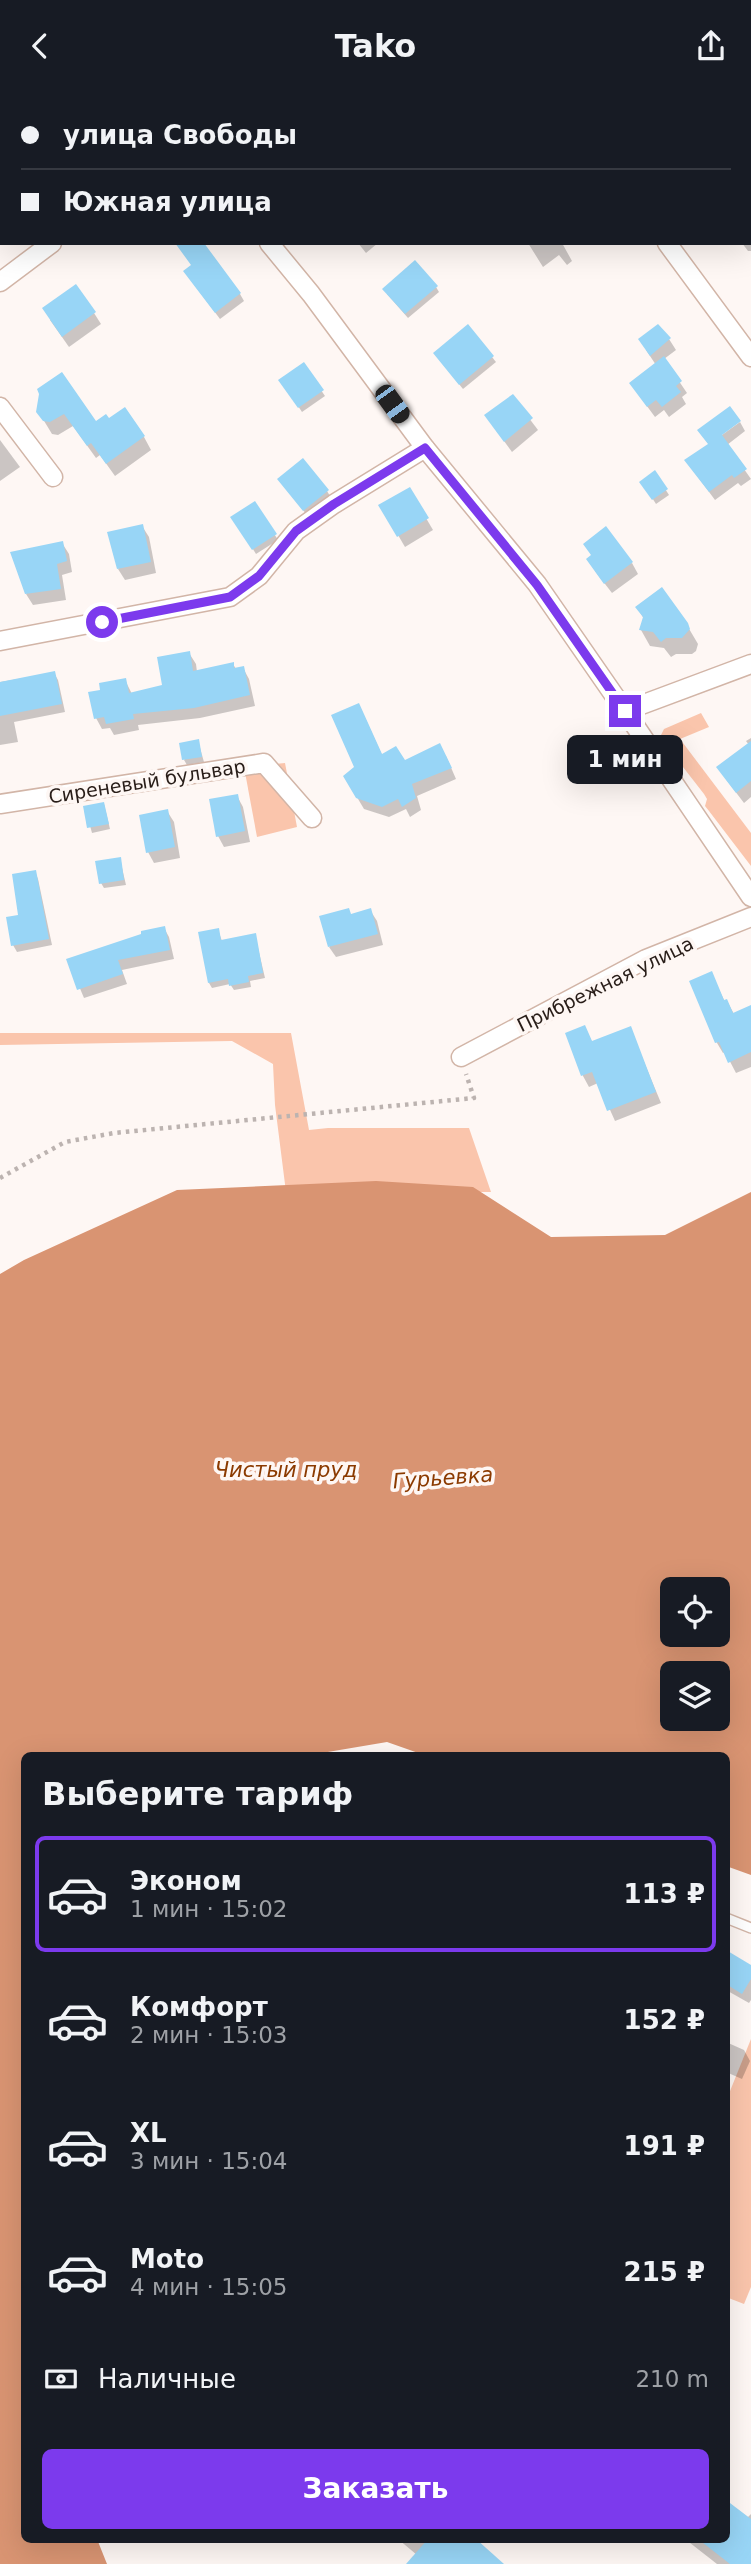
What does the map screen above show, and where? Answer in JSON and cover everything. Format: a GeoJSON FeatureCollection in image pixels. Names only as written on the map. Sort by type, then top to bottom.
{"type":"FeatureCollection","features":[{"type":"Feature","properties":{"kind":"street"},"geometry":{"type":"LineString","coordinates":[[0,282],[49,245]]}},
{"type":"Feature","properties":{"kind":"street"},"geometry":{"type":"LineString","coordinates":[[271,245],[311,294],[425,448],[537,585],[751,897]]}},
{"type":"Feature","properties":{"kind":"street"},"geometry":{"type":"LineString","coordinates":[[668,245],[751,357]]}},
{"type":"Feature","properties":{"kind":"street"},"geometry":{"type":"LineString","coordinates":[[0,407],[53,477]]}},
{"type":"Feature","properties":{"kind":"street"},"geometry":{"type":"LineString","coordinates":[[0,641],[230,597],[259,576],[296,531],[334,504],[425,448]]}},
{"type":"Feature","properties":{"kind":"street"},"geometry":{"type":"LineString","coordinates":[[625,711],[751,664]]}},
{"type":"Feature","properties":{"kind":"street","name":"Сиреневый бульвар"},"geometry":{"type":"LineString","coordinates":[[0,804],[264,763],[312,818]]}},
{"type":"Feature","properties":{"kind":"street","name":"Прибрежная улица"},"geometry":{"type":"LineString","coordinates":[[461,1057],[646,959],[751,917]]}},
{"type":"Feature","properties":{"kind":"lane"},"geometry":{"type":"LineString","coordinates":[[730,1919],[751,1927]]}},
{"type":"Feature","properties":{"kind":"path"},"geometry":{"type":"LineString","coordinates":[[0,1178],[65,1142],[114,1133],[474,1098],[461,1057]]}},
{"type":"Feature","properties":{"kind":"shaded area"},"geometry":{"type":"Polygon","coordinates":[[[701,713],[709,727],[680,739],[751,833],[751,866],[705,806],[707,799],[704,794],[662,740],[664,729],[701,713]]]}},
{"type":"Feature","properties":{"kind":"shaded area"},"geometry":{"type":"Polygon","coordinates":[[[285,763],[297,827],[257,837],[244,767],[285,763]]]}},
{"type":"Feature","properties":{"kind":"shaded area"},"geometry":{"type":"Polygon","coordinates":[[[0,1033],[291,1033],[309,1130],[469,1128],[491,1192],[372,1192],[287,1200],[275,1105],[273,1064],[232,1041],[0,1045],[0,1033]]]}},
{"type":"Feature","properties":{"kind":"shaded area"},"geometry":{"type":"Polygon","coordinates":[[[751,2039],[751,2287],[744,2304],[730,2299],[730,2091],[751,2039]]]}},
{"type":"Feature","properties":{"kind":"water","name":"Чистый пруд"},"geometry":{"type":"Polygon","coordinates":[[[376,1181],[473,1187],[551,1237],[665,1235],[751,1192],[751,1875],[730,1867],[730,1752],[415,1752],[387,1742],[328,1752],[21,1752],[21,2543],[99,2543],[107,2564],[0,2564],[0,1274],[24,1260],[177,1190],[376,1181]]]}},
{"type":"Feature","properties":{"kind":"building"},"geometry":{"type":"Polygon","coordinates":[[[176,245],[205,245],[241,293],[215,313],[183,271],[191,265],[176,245]]]}},
{"type":"Feature","properties":{"kind":"building"},"geometry":{"type":"Polygon","coordinates":[[[415,260],[438,286],[405,314],[382,289],[415,260]]]}},
{"type":"Feature","properties":{"kind":"building"},"geometry":{"type":"Polygon","coordinates":[[[76,284],[96,312],[62,337],[42,308],[76,284]]]}},
{"type":"Feature","properties":{"kind":"building"},"geometry":{"type":"Polygon","coordinates":[[[468,324],[494,356],[459,385],[433,353],[468,324]]]}},
{"type":"Feature","properties":{"kind":"building"},"geometry":{"type":"Polygon","coordinates":[[[658,324],[671,338],[650,356],[638,339],[658,324]]]}},
{"type":"Feature","properties":{"kind":"building"},"geometry":{"type":"Polygon","coordinates":[[[664,356],[682,381],[676,386],[681,392],[662,407],[656,400],[647,407],[629,383],[664,356]]]}},
{"type":"Feature","properties":{"kind":"building"},"geometry":{"type":"Polygon","coordinates":[[[304,362],[324,390],[298,408],[278,380],[304,362]]]}},
{"type":"Feature","properties":{"kind":"building"},"geometry":{"type":"Polygon","coordinates":[[[62,372],[96,421],[106,414],[109,418],[125,407],[145,436],[106,464],[91,443],[87,446],[64,414],[50,422],[43,421],[36,412],[39,394],[37,389],[62,372]]]}},
{"type":"Feature","properties":{"kind":"building"},"geometry":{"type":"Polygon","coordinates":[[[513,394],[533,418],[504,442],[484,415],[513,394]]]}},
{"type":"Feature","properties":{"kind":"building"},"geometry":{"type":"Polygon","coordinates":[[[730,406],[741,421],[722,435],[747,469],[734,478],[732,475],[709,492],[684,460],[708,444],[697,430],[730,406]]]}},
{"type":"Feature","properties":{"kind":"building"},"geometry":{"type":"Polygon","coordinates":[[[303,458],[329,490],[303,511],[277,479],[303,458]]]}},
{"type":"Feature","properties":{"kind":"building"},"geometry":{"type":"Polygon","coordinates":[[[655,470],[668,489],[652,500],[639,482],[655,470]]]}},
{"type":"Feature","properties":{"kind":"building"},"geometry":{"type":"Polygon","coordinates":[[[410,487],[429,518],[397,537],[378,505],[410,487]]]}},
{"type":"Feature","properties":{"kind":"building"},"geometry":{"type":"Polygon","coordinates":[[[255,501],[277,534],[252,550],[230,517],[255,501]]]}},
{"type":"Feature","properties":{"kind":"building"},"geometry":{"type":"Polygon","coordinates":[[[143,524],[151,562],[117,569],[107,532],[143,524]]]}},
{"type":"Feature","properties":{"kind":"building"},"geometry":{"type":"Polygon","coordinates":[[[606,526],[633,562],[604,584],[586,559],[591,555],[583,544],[606,526]]]}},
{"type":"Feature","properties":{"kind":"building"},"geometry":{"type":"Polygon","coordinates":[[[63,541],[67,561],[57,564],[61,589],[25,594],[10,552],[63,541]]]}},
{"type":"Feature","properties":{"kind":"building"},"geometry":{"type":"Polygon","coordinates":[[[662,587],[690,629],[682,638],[666,638],[661,642],[653,632],[639,630],[643,617],[635,607],[662,587]]]}},
{"type":"Feature","properties":{"kind":"building"},"geometry":{"type":"Polygon","coordinates":[[[190,651],[193,671],[234,662],[234,668],[244,666],[250,695],[194,708],[133,714],[134,719],[106,724],[104,717],[94,719],[88,692],[100,690],[99,683],[126,678],[129,693],[162,685],[157,657],[190,651]]]}},
{"type":"Feature","properties":{"kind":"building"},"geometry":{"type":"Polygon","coordinates":[[[55,671],[62,704],[0,716],[0,682],[55,671]]]}},
{"type":"Feature","properties":{"kind":"building"},"geometry":{"type":"Polygon","coordinates":[[[359,703],[382,754],[396,746],[405,760],[440,743],[452,768],[412,784],[416,798],[402,807],[398,799],[382,807],[356,798],[343,776],[354,767],[331,715],[359,703]]]}},
{"type":"Feature","properties":{"kind":"building"},"geometry":{"type":"Polygon","coordinates":[[[199,739],[202,757],[182,760],[179,743],[199,739]]]}},
{"type":"Feature","properties":{"kind":"building"},"geometry":{"type":"Polygon","coordinates":[[[751,741],[751,781],[736,793],[716,767],[751,741]]]}},
{"type":"Feature","properties":{"kind":"building"},"geometry":{"type":"Polygon","coordinates":[[[238,794],[245,831],[216,837],[209,799],[238,794]]]}},
{"type":"Feature","properties":{"kind":"building"},"geometry":{"type":"Polygon","coordinates":[[[104,802],[109,824],[87,828],[83,806],[104,802]]]}},
{"type":"Feature","properties":{"kind":"building"},"geometry":{"type":"Polygon","coordinates":[[[168,809],[175,847],[146,853],[139,815],[168,809]]]}},
{"type":"Feature","properties":{"kind":"building"},"geometry":{"type":"Polygon","coordinates":[[[121,857],[124,880],[99,884],[95,861],[121,857]]]}},
{"type":"Feature","properties":{"kind":"building"},"geometry":{"type":"Polygon","coordinates":[[[36,870],[49,939],[11,946],[6,917],[18,915],[12,874],[36,870]]]}},
{"type":"Feature","properties":{"kind":"building"},"geometry":{"type":"Polygon","coordinates":[[[349,908],[351,914],[371,908],[378,934],[328,947],[319,916],[349,908]]]}},
{"type":"Feature","properties":{"kind":"building"},"geometry":{"type":"Polygon","coordinates":[[[165,926],[170,950],[118,960],[123,974],[77,990],[66,959],[141,934],[141,931],[165,926]]]}},
{"type":"Feature","properties":{"kind":"building"},"geometry":{"type":"Polygon","coordinates":[[[219,928],[221,940],[256,933],[263,973],[248,976],[249,982],[229,986],[228,979],[208,983],[198,932],[219,928]]]}},
{"type":"Feature","properties":{"kind":"building"},"geometry":{"type":"Polygon","coordinates":[[[712,971],[724,1000],[727,999],[733,1013],[751,1005],[751,1052],[728,1063],[719,1042],[715,1043],[689,981],[712,971]]]}},
{"type":"Feature","properties":{"kind":"building"},"geometry":{"type":"Polygon","coordinates":[[[585,1025],[592,1041],[631,1026],[656,1092],[607,1111],[592,1072],[581,1076],[565,1033],[585,1025]]]}},
{"type":"Feature","properties":{"kind":"building"},"geometry":{"type":"Polygon","coordinates":[[[730,1952],[751,1965],[751,1979],[742,1994],[730,1986],[730,1952]]]}},
{"type":"Feature","properties":{"kind":"building"},"geometry":{"type":"Polygon","coordinates":[[[730,2503],[751,2519],[751,2564],[730,2564],[703,2543],[730,2543],[730,2503]]]}},
{"type":"Feature","properties":{"kind":"building"},"geometry":{"type":"Polygon","coordinates":[[[424,2543],[480,2543],[504,2564],[406,2564],[424,2543]]]}},
{"type":"Feature","properties":{"kind":"route"},"geometry":{"type":"LineString","coordinates":[[102,622],[230,597],[259,576],[296,531],[334,504],[425,448],[537,585],[625,711]]}},
{"type":"Feature","properties":{"kind":"water label","name":"Гурьевка"},"geometry":{"type":"Point","coordinates":[443,1478]}}]}
